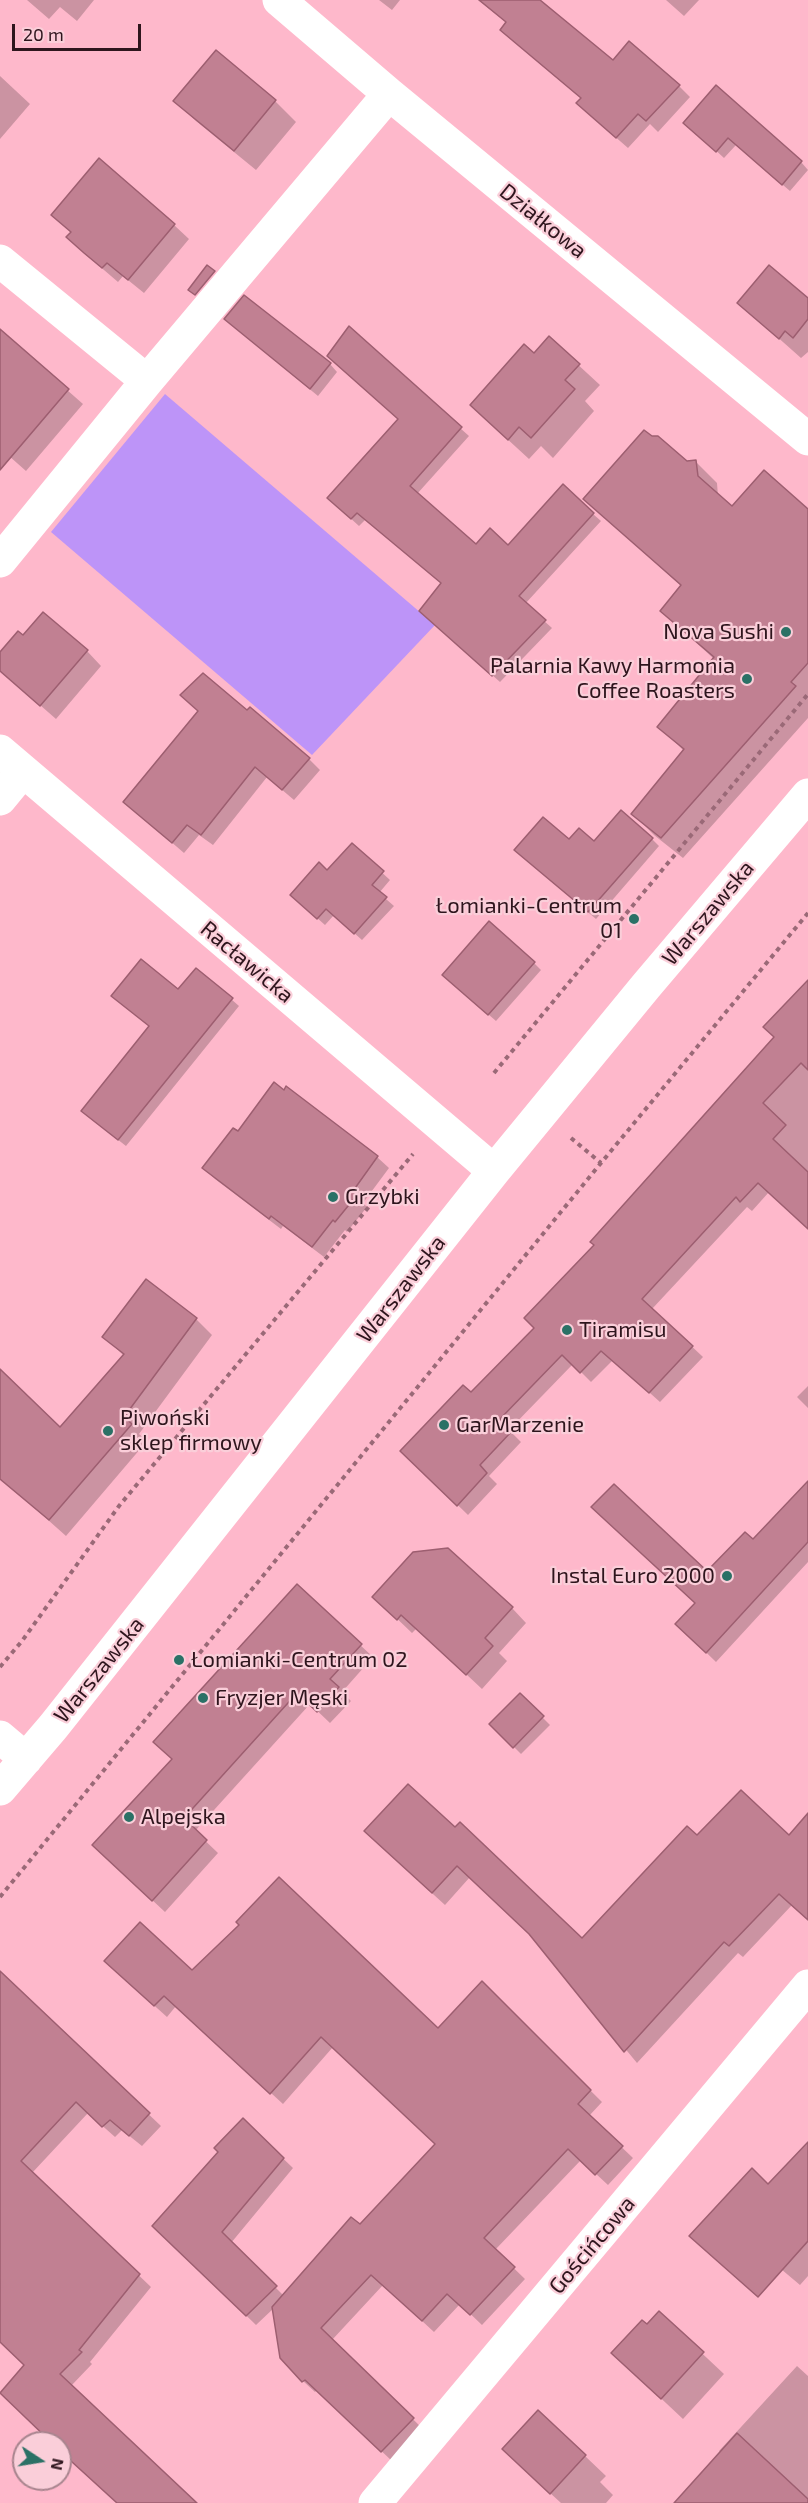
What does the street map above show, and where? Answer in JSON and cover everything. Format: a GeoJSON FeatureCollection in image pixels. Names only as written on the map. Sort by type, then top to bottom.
{"type":"FeatureCollection","features":[{"type":"Feature","properties":{"kind":"street","name":"Działkowa"},"geometry":{"type":"LineString","coordinates":[[279,0],[389,94],[808,439]]}},
{"type":"Feature","properties":{"kind":"street"},"geometry":{"type":"LineString","coordinates":[[0,561],[147,381],[389,94]]}},
{"type":"Feature","properties":{"kind":"street"},"geometry":{"type":"LineString","coordinates":[[0,261],[147,381]]}},
{"type":"Feature","properties":{"kind":"street"},"geometry":{"type":"LineString","coordinates":[[0,799],[11,761]]}},
{"type":"Feature","properties":{"kind":"street","name":"Racławicka"},"geometry":{"type":"LineString","coordinates":[[11,761],[494,1171]]}},
{"type":"Feature","properties":{"kind":"street","name":"Warszawska"},"geometry":{"type":"LineString","coordinates":[[0,1789],[156,1599],[494,1171],[808,795]]}},
{"type":"Feature","properties":{"kind":"street"},"geometry":{"type":"LineString","coordinates":[[0,1737],[26,1759]]}},
{"type":"Feature","properties":{"kind":"street","name":"Gościńcowa"},"geometry":{"type":"LineString","coordinates":[[375,2503],[808,1986]]}},
{"type":"Feature","properties":{"kind":"path"},"geometry":{"type":"LineString","coordinates":[[494,1073],[808,694]]}},
{"type":"Feature","properties":{"kind":"path"},"geometry":{"type":"LineString","coordinates":[[0,1897],[600,1163],[808,914]]}},
{"type":"Feature","properties":{"kind":"path"},"geometry":{"type":"LineString","coordinates":[[570,1137],[600,1163]]}},
{"type":"Feature","properties":{"kind":"path"},"geometry":{"type":"LineString","coordinates":[[0,1667],[22,1641],[119,1506],[419,1147]]}},
{"type":"Feature","properties":{"kind":"shaded area"},"geometry":{"type":"Polygon","coordinates":[[[165,394],[435,625],[312,755],[51,532],[165,394]]]}},
{"type":"Feature","properties":{"kind":"building"},"geometry":{"type":"Polygon","coordinates":[[[479,0],[540,0],[613,60],[629,41],[680,85],[646,121],[638,114],[616,138],[576,103],[581,98],[500,30],[506,22],[479,0]]]}},
{"type":"Feature","properties":{"kind":"building"},"geometry":{"type":"Polygon","coordinates":[[[216,50],[276,100],[234,151],[173,101],[216,50]]]}},
{"type":"Feature","properties":{"kind":"building"},"geometry":{"type":"Polygon","coordinates":[[[716,85],[802,161],[782,185],[728,138],[716,152],[683,123],[716,85]]]}},
{"type":"Feature","properties":{"kind":"building"},"geometry":{"type":"Polygon","coordinates":[[[99,158],[175,224],[128,280],[107,263],[102,268],[84,253],[66,237],[71,232],[51,215],[99,158]]]}},
{"type":"Feature","properties":{"kind":"building"},"geometry":{"type":"Polygon","coordinates":[[[207,265],[215,271],[195,295],[188,290],[207,265]]]}},
{"type":"Feature","properties":{"kind":"building"},"geometry":{"type":"Polygon","coordinates":[[[769,265],[808,298],[808,319],[793,338],[785,331],[779,339],[737,303],[769,265]]]}},
{"type":"Feature","properties":{"kind":"building"},"geometry":{"type":"Polygon","coordinates":[[[244,295],[331,363],[310,389],[224,319],[244,295]]]}},
{"type":"Feature","properties":{"kind":"building"},"geometry":{"type":"Polygon","coordinates":[[[349,326],[462,427],[410,486],[476,544],[490,528],[508,545],[563,484],[594,513],[519,596],[546,620],[492,676],[419,611],[441,583],[357,513],[351,519],[327,498],[398,419],[327,356],[349,326]]]}},
{"type":"Feature","properties":{"kind":"building"},"geometry":{"type":"Polygon","coordinates":[[[0,329],[69,389],[0,470],[0,329]]]}},
{"type":"Feature","properties":{"kind":"building"},"geometry":{"type":"Polygon","coordinates":[[[549,336],[580,364],[565,380],[575,389],[531,438],[519,427],[508,440],[470,405],[524,344],[534,353],[549,336]]]}},
{"type":"Feature","properties":{"kind":"building"},"geometry":{"type":"Polygon","coordinates":[[[644,430],[652,436],[658,436],[687,461],[696,460],[698,476],[732,506],[764,470],[808,509],[808,663],[791,682],[796,686],[661,838],[631,814],[684,749],[657,727],[714,657],[660,611],[681,585],[583,499],[644,430]]]}},
{"type":"Feature","properties":{"kind":"building"},"geometry":{"type":"Polygon","coordinates":[[[43,612],[88,650],[40,706],[0,671],[0,652],[18,631],[23,635],[43,612]]]}},
{"type":"Feature","properties":{"kind":"building"},"geometry":{"type":"Polygon","coordinates":[[[203,673],[247,710],[250,707],[310,758],[282,790],[255,767],[201,835],[187,825],[172,843],[123,802],[198,711],[180,695],[203,673]]]}},
{"type":"Feature","properties":{"kind":"building"},"geometry":{"type":"Polygon","coordinates":[[[621,810],[653,838],[588,912],[514,850],[543,817],[569,839],[579,828],[594,841],[621,810]]]}},
{"type":"Feature","properties":{"kind":"building"},"geometry":{"type":"Polygon","coordinates":[[[352,843],[384,871],[372,885],[387,897],[354,934],[326,909],[317,919],[290,895],[319,862],[327,870],[352,843]]]}},
{"type":"Feature","properties":{"kind":"building"},"geometry":{"type":"Polygon","coordinates":[[[489,921],[535,962],[488,1015],[442,975],[489,921]]]}},
{"type":"Feature","properties":{"kind":"building"},"geometry":{"type":"Polygon","coordinates":[[[141,959],[178,989],[196,968],[233,998],[118,1140],[81,1111],[149,1026],[111,996],[141,959]]]}},
{"type":"Feature","properties":{"kind":"building"},"geometry":{"type":"Polygon","coordinates":[[[808,980],[808,1070],[801,1063],[763,1103],[786,1125],[773,1139],[808,1172],[808,1229],[758,1183],[740,1202],[736,1197],[642,1299],[693,1346],[649,1393],[601,1351],[580,1373],[562,1355],[500,1419],[512,1431],[480,1465],[487,1473],[457,1506],[400,1451],[463,1385],[471,1392],[534,1328],[524,1318],[594,1245],[590,1242],[774,1037],[763,1027],[808,980]]]}},
{"type":"Feature","properties":{"kind":"building"},"geometry":{"type":"Polygon","coordinates":[[[274,1082],[284,1090],[286,1086],[378,1156],[353,1191],[357,1195],[312,1247],[271,1216],[269,1219],[202,1168],[233,1128],[238,1131],[274,1082]]]}},
{"type":"Feature","properties":{"kind":"building"},"geometry":{"type":"Polygon","coordinates":[[[146,1279],[197,1318],[124,1417],[132,1424],[49,1520],[0,1479],[0,1369],[60,1427],[124,1354],[102,1337],[146,1279]]]}},
{"type":"Feature","properties":{"kind":"building"},"geometry":{"type":"Polygon","coordinates":[[[808,1481],[808,1542],[706,1653],[675,1624],[695,1603],[591,1507],[614,1484],[707,1571],[745,1532],[753,1539],[808,1481]]]}},
{"type":"Feature","properties":{"kind":"building"},"geometry":{"type":"Polygon","coordinates":[[[448,1548],[513,1607],[485,1638],[493,1646],[466,1675],[401,1615],[397,1620],[372,1597],[413,1552],[448,1548]]]}},
{"type":"Feature","properties":{"kind":"building"},"geometry":{"type":"Polygon","coordinates":[[[297,1584],[362,1644],[330,1679],[339,1687],[317,1712],[297,1693],[184,1818],[207,1840],[152,1901],[92,1845],[172,1759],[153,1742],[297,1584]]]}},
{"type":"Feature","properties":{"kind":"building"},"geometry":{"type":"Polygon","coordinates":[[[520,1693],[544,1716],[513,1748],[489,1724],[520,1693]]]}},
{"type":"Feature","properties":{"kind":"building"},"geometry":{"type":"Polygon","coordinates":[[[408,1784],[455,1827],[460,1822],[582,1938],[687,1826],[697,1835],[741,1790],[789,1835],[808,1813],[808,1920],[779,1894],[729,1946],[724,1942],[624,2052],[529,1934],[457,1866],[432,1893],[364,1831],[408,1784]]]}},
{"type":"Feature","properties":{"kind":"building"},"geometry":{"type":"Polygon","coordinates":[[[279,1877],[438,2028],[482,1981],[591,2090],[578,2104],[623,2146],[595,2175],[568,2149],[484,2238],[515,2267],[470,2315],[447,2294],[422,2321],[371,2275],[321,2328],[414,2418],[381,2452],[305,2380],[302,2382],[280,2358],[272,2307],[351,2217],[360,2224],[435,2144],[321,2037],[270,2094],[164,1996],[154,2006],[104,1961],[140,1922],[192,1970],[239,1925],[236,1922],[279,1877]]]}},
{"type":"Feature","properties":{"kind":"building"},"geometry":{"type":"Polygon","coordinates":[[[0,1971],[150,2113],[129,2136],[110,2120],[102,2127],[76,2102],[21,2161],[140,2274],[79,2350],[82,2352],[60,2374],[197,2503],[117,2503],[72,2462],[72,2431],[40,2431],[0,2393],[24,2365],[0,2342],[0,1971]]]}},
{"type":"Feature","properties":{"kind":"building"},"geometry":{"type":"Polygon","coordinates":[[[243,2118],[284,2158],[222,2232],[277,2286],[246,2316],[152,2226],[218,2152],[214,2148],[243,2118]]]}},
{"type":"Feature","properties":{"kind":"building"},"geometry":{"type":"Polygon","coordinates":[[[808,2142],[808,2241],[758,2297],[689,2236],[752,2168],[768,2184],[808,2142]]]}},
{"type":"Feature","properties":{"kind":"building"},"geometry":{"type":"Polygon","coordinates":[[[659,2311],[704,2352],[661,2399],[611,2353],[642,2320],[647,2324],[659,2311]]]}},
{"type":"Feature","properties":{"kind":"building"},"geometry":{"type":"Polygon","coordinates":[[[538,2410],[586,2455],[550,2494],[502,2449],[538,2410]]]}},
{"type":"Feature","properties":{"kind":"building"},"geometry":{"type":"Polygon","coordinates":[[[737,2433],[808,2499],[808,2503],[674,2503],[737,2433]]]}},
{"type":"Feature","properties":{"kind":"place","name":"Nova Sushi"},"geometry":{"type":"Point","coordinates":[786,632]}},
{"type":"Feature","properties":{"kind":"place","name":"Palarnia Kawy Harmonia Coffee Roasters"},"geometry":{"type":"Point","coordinates":[747,679]}},
{"type":"Feature","properties":{"kind":"place","name":"Łomianki-Centrum 01"},"geometry":{"type":"Point","coordinates":[634,919]}},
{"type":"Feature","properties":{"kind":"place","name":"Grzybki"},"geometry":{"type":"Point","coordinates":[333,1197]}},
{"type":"Feature","properties":{"kind":"place","name":"Tiramisu"},"geometry":{"type":"Point","coordinates":[567,1330]}},
{"type":"Feature","properties":{"kind":"place","name":"GarMarzenie"},"geometry":{"type":"Point","coordinates":[444,1425]}},
{"type":"Feature","properties":{"kind":"place","name":"Piwoński sklep firmowy"},"geometry":{"type":"Point","coordinates":[108,1431]}},
{"type":"Feature","properties":{"kind":"place","name":"Instal Euro 2000"},"geometry":{"type":"Point","coordinates":[727,1576]}},
{"type":"Feature","properties":{"kind":"place","name":"Łomianki-Centrum 02"},"geometry":{"type":"Point","coordinates":[179,1660]}},
{"type":"Feature","properties":{"kind":"place","name":"Fryzjer Męski"},"geometry":{"type":"Point","coordinates":[203,1698]}},
{"type":"Feature","properties":{"kind":"place","name":"Alpejska"},"geometry":{"type":"Point","coordinates":[129,1817]}}]}
